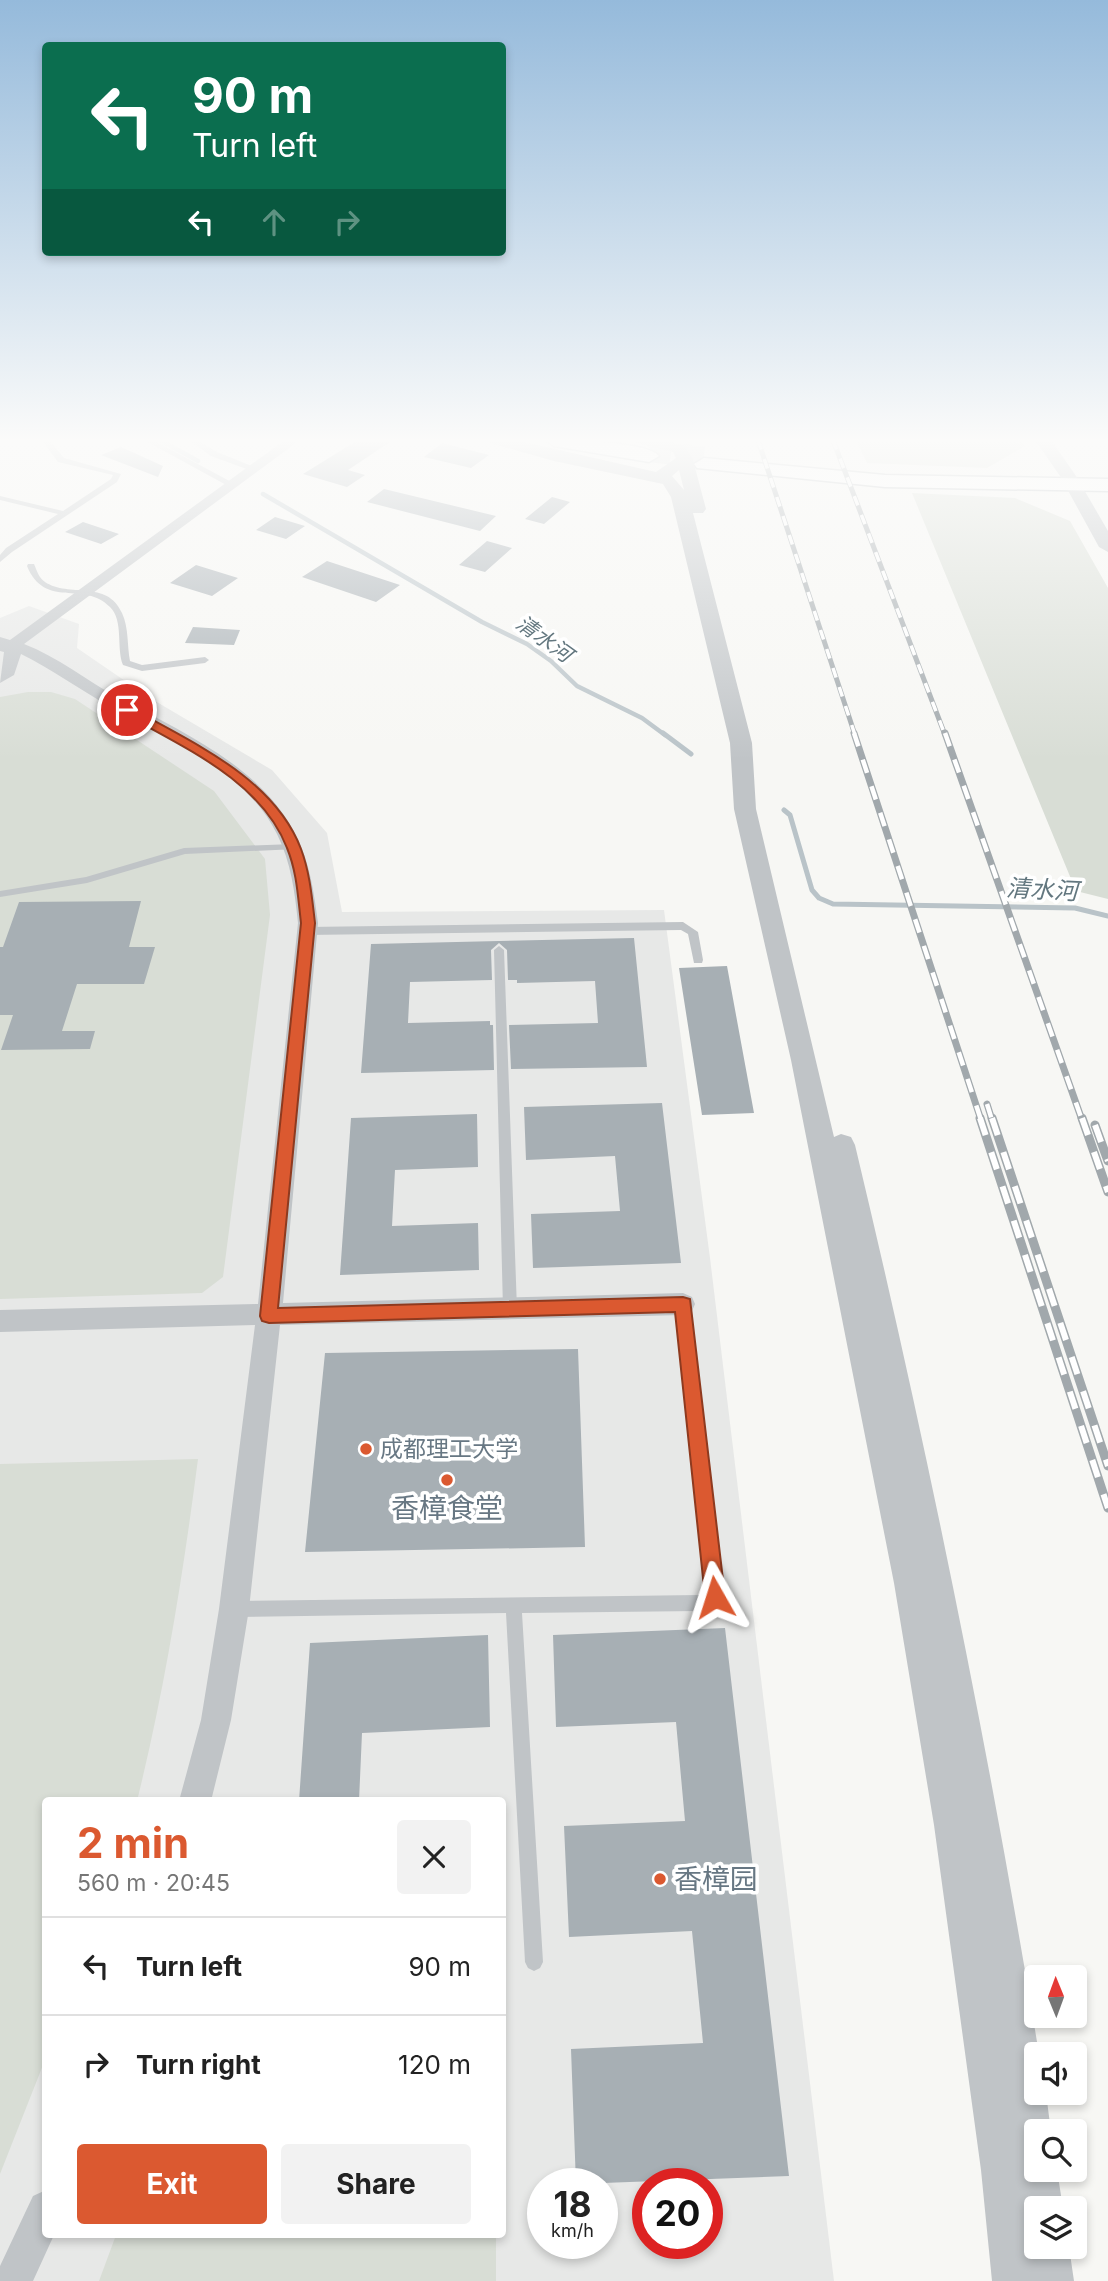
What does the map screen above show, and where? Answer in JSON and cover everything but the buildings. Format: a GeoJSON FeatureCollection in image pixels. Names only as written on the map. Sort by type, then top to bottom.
{"type":"FeatureCollection","features":[{"type":"Feature","properties":{"kind":"street"},"geometry":{"type":"LineString","coordinates":[[4,645],[88,591],[149,546]]}},
{"type":"Feature","properties":{"kind":"street"},"geometry":{"type":"LineString","coordinates":[[692,546],[741,743],[744,809],[804,1060],[912,1583],[956,1839],[1004,2170],[1016,2281]]}},
{"type":"Feature","properties":{"kind":"street"},"geometry":{"type":"LineString","coordinates":[[699,546],[748,701],[757,809],[850,1185],[939,1587],[985,1844],[1038,2196]]}},
{"type":"Feature","properties":{"kind":"street"},"geometry":{"type":"LineString","coordinates":[[0,678],[8,672],[4,645]]}},
{"type":"Feature","properties":{"kind":"street"},"geometry":{"type":"LineString","coordinates":[[4,645],[57,664],[85,686],[212,759],[245,784],[271,809],[293,847],[303,880],[307,931],[269,1316],[234,1609],[216,1720],[196,1797]]}},
{"type":"Feature","properties":{"kind":"street"},"geometry":{"type":"LineString","coordinates":[[0,1321],[683,1304]]}},
{"type":"Feature","properties":{"kind":"street"},"geometry":{"type":"LineString","coordinates":[[13,2281],[42,2218]]}},
{"type":"Feature","properties":{"kind":"street"},"geometry":{"type":"LineString","coordinates":[[1047,2259],[1050,2281]]}},
{"type":"Feature","properties":{"kind":"lane"},"geometry":{"type":"LineString","coordinates":[[0,560],[4,548]]}},
{"type":"Feature","properties":{"kind":"lane"},"geometry":{"type":"LineString","coordinates":[[31,566],[33,576],[48,589],[88,591],[113,605],[121,623],[122,648],[126,663],[142,668],[205,660]]}},
{"type":"Feature","properties":{"kind":"lane"},"geometry":{"type":"LineString","coordinates":[[0,894],[87,880],[184,850],[293,847]]}},
{"type":"Feature","properties":{"kind":"lane"},"geometry":{"type":"LineString","coordinates":[[307,931],[683,926],[693,932],[698,960]]}},
{"type":"Feature","properties":{"kind":"lane"},"geometry":{"type":"LineString","coordinates":[[499,950],[510,1309]]}},
{"type":"Feature","properties":{"kind":"lane"},"geometry":{"type":"LineString","coordinates":[[234,1609],[514,1607],[699,1602],[715,1597],[683,1304]]}},
{"type":"Feature","properties":{"kind":"lane"},"geometry":{"type":"LineString","coordinates":[[514,1607],[534,1962]]}},
{"type":"Feature","properties":{"kind":"shaded area"},"geometry":{"type":"Polygon","coordinates":[[[934,546],[1084,546],[1108,588],[1108,899],[1076,891],[934,546]]]}},
{"type":"Feature","properties":{"kind":"shaded area","name":"成都理工大学"},"geometry":{"type":"Polygon","coordinates":[[[29,606],[79,624],[77,648],[150,698],[272,770],[327,833],[342,912],[664,910],[710,1258],[834,2281],[0,2281],[0,618],[29,606]]]}},
{"type":"Feature","properties":{"kind":"shaded area"},"geometry":{"type":"Polygon","coordinates":[[[28,692],[51,692],[75,699],[214,791],[265,859],[270,915],[223,1277],[202,1293],[0,1299],[0,697],[28,692]]]}},
{"type":"Feature","properties":{"kind":"shaded area"},"geometry":{"type":"Polygon","coordinates":[[[198,1459],[172,1631],[138,1797],[42,1797],[42,2068],[0,2174],[0,1464],[198,1459]]]}},
{"type":"Feature","properties":{"kind":"shaded area"},"geometry":{"type":"Polygon","coordinates":[[[115,2238],[496,2238],[496,2281],[99,2281],[115,2238]]]}},
{"type":"Feature","properties":{"kind":"waterway","name":"清水河"},"geometry":{"type":"LineString","coordinates":[[353,546],[482,622],[527,644],[551,661],[577,686],[642,718],[665,735]]}},
{"type":"Feature","properties":{"kind":"waterway","name":"清水河"},"geometry":{"type":"LineString","coordinates":[[663,733],[691,754]]}},
{"type":"Feature","properties":{"kind":"waterway","name":"清水河"},"geometry":{"type":"LineString","coordinates":[[784,810],[790,815],[812,890],[819,898],[833,904],[1075,908],[1108,916]]}},
{"type":"Feature","properties":{"kind":"railway"},"geometry":{"type":"LineString","coordinates":[[793,546],[855,735]]}},
{"type":"Feature","properties":{"kind":"railway"},"geometry":{"type":"LineString","coordinates":[[873,546],[945,735]]}},
{"type":"Feature","properties":{"kind":"railway"},"geometry":{"type":"LineString","coordinates":[[854,733],[981,1120]]}},
{"type":"Feature","properties":{"kind":"railway"},"geometry":{"type":"LineString","coordinates":[[945,733],[1082,1120]]}},
{"type":"Feature","properties":{"kind":"railway"},"geometry":{"type":"LineString","coordinates":[[987,1104],[992,1120]]}},
{"type":"Feature","properties":{"kind":"railway"},"geometry":{"type":"LineString","coordinates":[[980,1118],[1108,1508]]}},
{"type":"Feature","properties":{"kind":"railway"},"geometry":{"type":"LineString","coordinates":[[992,1118],[1108,1466]]}},
{"type":"Feature","properties":{"kind":"railway"},"geometry":{"type":"LineString","coordinates":[[1082,1118],[1108,1192]]}},
{"type":"Feature","properties":{"kind":"railway"},"geometry":{"type":"LineString","coordinates":[[1095,1125],[1108,1161]]}},
{"type":"Feature","properties":{"kind":"place","name":"成都理工大学"},"geometry":{"type":"Point","coordinates":[366,1449]}},
{"type":"Feature","properties":{"kind":"place","name":"香樟食堂"},"geometry":{"type":"Point","coordinates":[447,1480]}},
{"type":"Feature","properties":{"kind":"place","name":"香樟园"},"geometry":{"type":"Point","coordinates":[660,1879]}},
{"type":"Feature","properties":{"kind":"route"},"geometry":{"type":"LineString","coordinates":[[127,710],[212,759],[245,784],[271,809],[293,847],[303,880],[308,923],[269,1316],[683,1304],[715,1597]]}}]}
